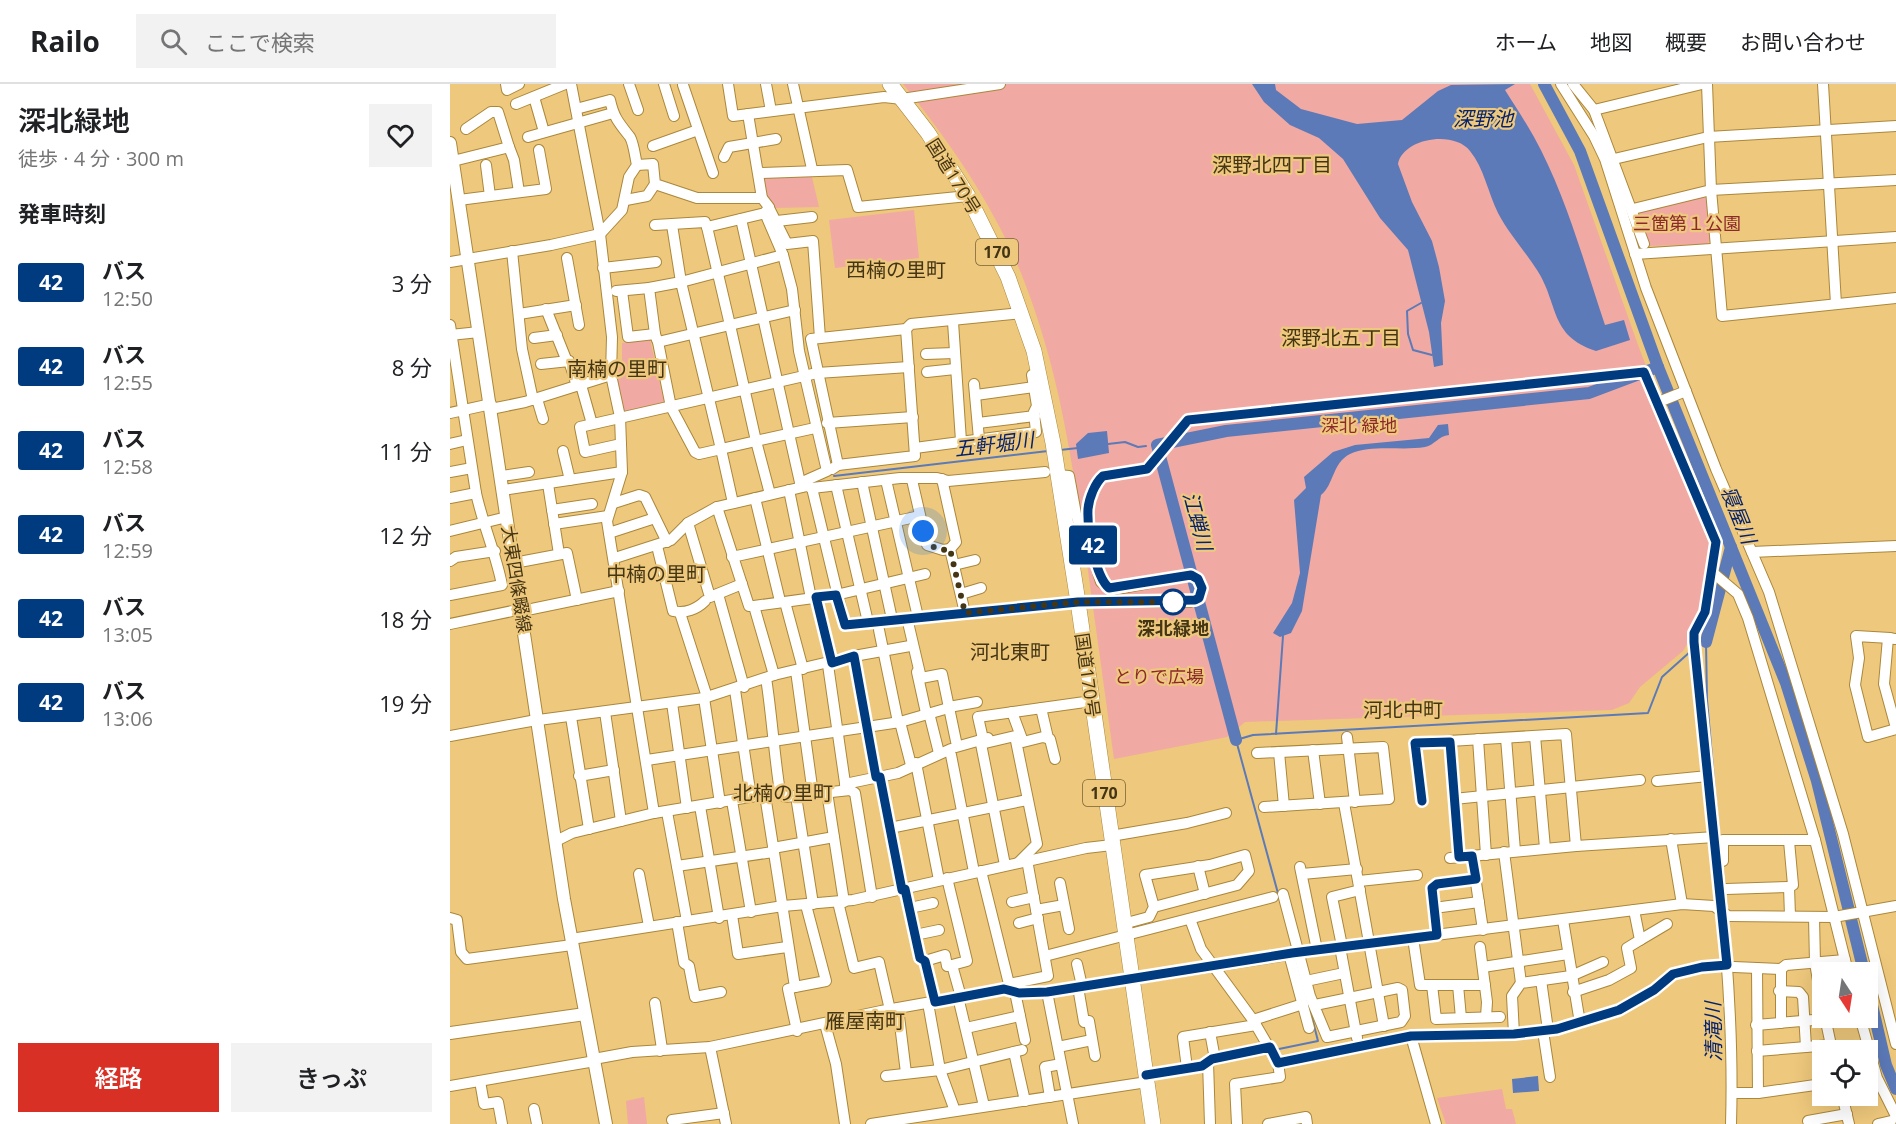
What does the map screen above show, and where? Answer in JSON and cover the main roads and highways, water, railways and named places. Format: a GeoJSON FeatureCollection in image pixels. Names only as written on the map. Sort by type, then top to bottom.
{"type":"FeatureCollection","features":[{"type":"Feature","properties":{"kind":"highway","name":"国道170号"},"geometry":{"type":"LineString","coordinates":[[890,84],[903,99],[969,196],[987,231],[1040,375],[1053,443],[1053,470],[1078,602],[1153,1124]]}},
{"type":"Feature","properties":{"kind":"main road","name":"大東四條畷線"},"geometry":{"type":"LineString","coordinates":[[450,143],[572,942],[606,1124]]}},
{"type":"Feature","properties":{"kind":"main road"},"geometry":{"type":"LineString","coordinates":[[450,1033],[585,1014]]}},
{"type":"Feature","properties":{"kind":"water","name":"深野池"},"geometry":{"type":"Polygon","coordinates":[[[1252,84],[1275,84],[1276,90],[1301,109],[1357,124],[1402,120],[1438,91],[1451,85],[1515,84],[1505,90],[1534,137],[1556,182],[1605,325],[1624,320],[1630,340],[1596,351],[1581,345],[1570,337],[1557,318],[1537,270],[1498,213],[1475,158],[1463,144],[1442,139],[1430,140],[1409,148],[1402,155],[1398,164],[1412,202],[1432,241],[1439,267],[1445,301],[1441,323],[1443,365],[1434,367],[1429,332],[1408,250],[1380,218],[1343,159],[1319,138],[1290,125],[1264,102],[1252,84]]]}},
{"type":"Feature","properties":{"kind":"water"},"geometry":{"type":"Polygon","coordinates":[[[1448,424],[1449,435],[1425,447],[1367,449],[1344,458],[1321,495],[1302,611],[1291,633],[1280,637],[1273,633],[1292,603],[1300,573],[1294,500],[1306,488],[1304,477],[1333,452],[1355,445],[1429,438],[1438,425],[1448,424]]]}},
{"type":"Feature","properties":{"kind":"water"},"geometry":{"type":"Polygon","coordinates":[[[1107,431],[1109,453],[1078,459],[1076,444],[1088,433],[1107,431]]]}},
{"type":"Feature","properties":{"kind":"water"},"geometry":{"type":"Polygon","coordinates":[[[1538,1076],[1539,1091],[1513,1093],[1512,1079],[1538,1076]]]}},
{"type":"Feature","properties":{"kind":"waterway","name":"寝屋川"},"geometry":{"type":"LineString","coordinates":[[1544,84],[1580,151],[1658,367],[1786,683],[1817,781],[1862,962]]}},
{"type":"Feature","properties":{"kind":"waterway"},"geometry":{"type":"LineString","coordinates":[[1421,303],[1407,311],[1408,334],[1413,350],[1432,355]]}},
{"type":"Feature","properties":{"kind":"waterway","name":"江蝉川"},"geometry":{"type":"LineString","coordinates":[[1236,740],[1157,445],[1226,431],[1589,393],[1658,367]]}},
{"type":"Feature","properties":{"kind":"waterway","name":"五軒堀川"},"geometry":{"type":"LineString","coordinates":[[1108,444],[1125,442],[1138,447],[1146,446]]}},
{"type":"Feature","properties":{"kind":"waterway","name":"五軒堀川"},"geometry":{"type":"LineString","coordinates":[[1060,450],[1078,448]]}},
{"type":"Feature","properties":{"kind":"waterway","name":"五軒堀川"},"geometry":{"type":"LineString","coordinates":[[834,476],[1048,451]]}},
{"type":"Feature","properties":{"kind":"waterway","name":"清滝川"},"geometry":{"type":"LineString","coordinates":[[1706,642],[1731,547]]}},
{"type":"Feature","properties":{"kind":"waterway"},"geometry":{"type":"LineString","coordinates":[[1276,734],[1283,636]]}},
{"type":"Feature","properties":{"kind":"waterway","name":"清滝川"},"geometry":{"type":"LineString","coordinates":[[1698,647],[1706,642],[1707,700],[1717,813]]}},
{"type":"Feature","properties":{"kind":"waterway"},"geometry":{"type":"LineString","coordinates":[[1279,897],[1236,740],[1253,735],[1648,713],[1662,677],[1691,651]]}},
{"type":"Feature","properties":{"kind":"waterway","name":"江蝉川"},"geometry":{"type":"LineString","coordinates":[[1274,1050],[1318,1041],[1309,1006]]}},
{"type":"Feature","properties":{"kind":"waterway","name":"寝屋川"},"geometry":{"type":"LineString","coordinates":[[1877,1028],[1886,1065],[1896,1089]]}},
{"type":"Feature","properties":{"kind":"place","name":"深北緑地"},"geometry":{"type":"Point","coordinates":[1173,602]}},
{"type":"Feature","properties":{"kind":"district","name":"深野北四丁目"},"geometry":{"type":"Point","coordinates":[1272,164]}},
{"type":"Feature","properties":{"kind":"district","name":"西楠の里町"},"geometry":{"type":"Point","coordinates":[896,269]}},
{"type":"Feature","properties":{"kind":"district","name":"深野北五丁目"},"geometry":{"type":"Point","coordinates":[1341,337]}},
{"type":"Feature","properties":{"kind":"district","name":"南楠の里町"},"geometry":{"type":"Point","coordinates":[617,368]}},
{"type":"Feature","properties":{"kind":"district","name":"中楠の里町"},"geometry":{"type":"Point","coordinates":[656,573]}},
{"type":"Feature","properties":{"kind":"district","name":"河北東町"},"geometry":{"type":"Point","coordinates":[1010,651]}},
{"type":"Feature","properties":{"kind":"district","name":"河北中町"},"geometry":{"type":"Point","coordinates":[1403,709]}},
{"type":"Feature","properties":{"kind":"district","name":"北楠の里町"},"geometry":{"type":"Point","coordinates":[783,792]}},
{"type":"Feature","properties":{"kind":"district","name":"雁屋南町"},"geometry":{"type":"Point","coordinates":[865,1020]}},
{"type":"Feature","properties":{"kind":"park label","name":"三箇第１公園"},"geometry":{"type":"Point","coordinates":[1687,223]}},
{"type":"Feature","properties":{"kind":"park label","name":"深北 緑地"},"geometry":{"type":"Point","coordinates":[1359,425]}},
{"type":"Feature","properties":{"kind":"park label","name":"とりで広場"},"geometry":{"type":"Point","coordinates":[1159,676]}}]}
